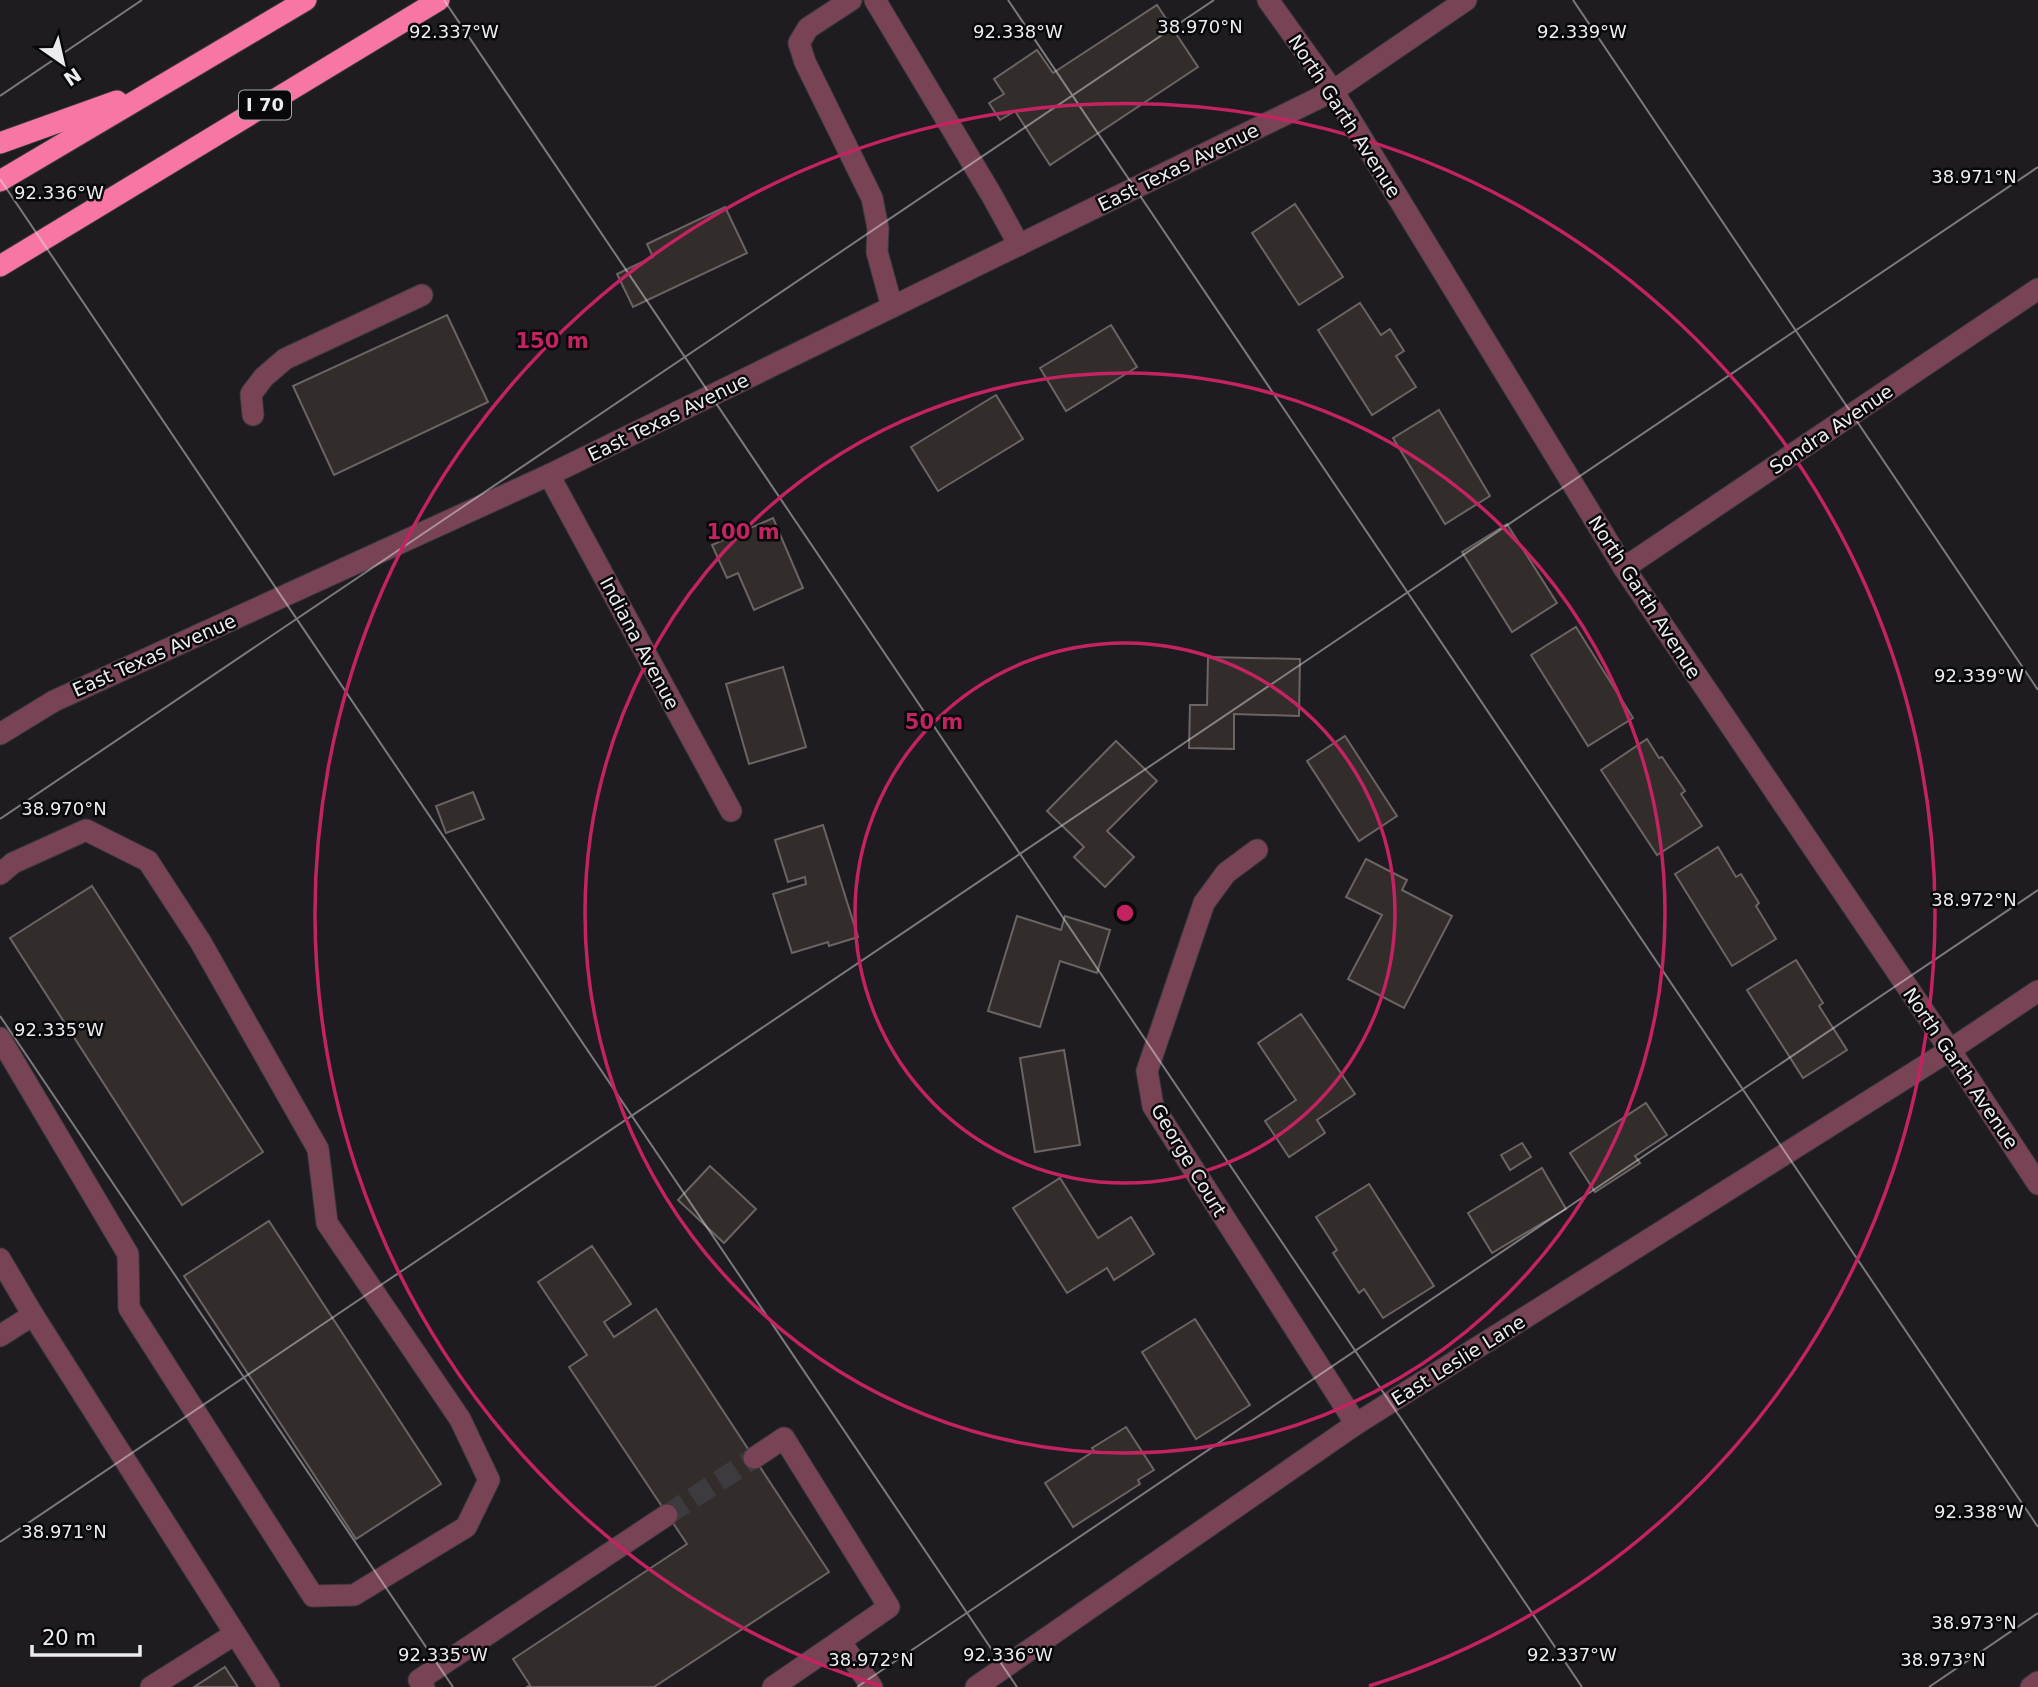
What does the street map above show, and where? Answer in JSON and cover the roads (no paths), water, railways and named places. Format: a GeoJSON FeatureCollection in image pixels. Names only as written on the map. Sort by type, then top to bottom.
{"type":"FeatureCollection","features":[{"type":"Feature","properties":{"kind":"highway"},"geometry":{"type":"LineString","coordinates":[[0,181],[306,0]]}},
{"type":"Feature","properties":{"kind":"highway","name":"I 70"},"geometry":{"type":"LineString","coordinates":[[0,266],[439,0]]}},
{"type":"Feature","properties":{"kind":"highway"},"geometry":{"type":"LineString","coordinates":[[0,143],[165,83]]}},
{"type":"Feature","properties":{"kind":"highway"},"geometry":{"type":"LineString","coordinates":[[0,279],[92,210]]}},
{"type":"Feature","properties":{"kind":"street"},"geometry":{"type":"LineString","coordinates":[[850,0],[808,28],[799,43],[805,62],[872,198],[878,228],[877,252],[892,307]]}},
{"type":"Feature","properties":{"kind":"street"},"geometry":{"type":"LineString","coordinates":[[875,0],[1019,245]]}},
{"type":"Feature","properties":{"kind":"street","name":"North Garth Avenue"},"geometry":{"type":"LineString","coordinates":[[1268,0],[1333,91],[1624,568],[2038,1184]]}},
{"type":"Feature","properties":{"kind":"street","name":"East Texas Avenue"},"geometry":{"type":"LineString","coordinates":[[0,734],[54,701],[549,475],[1333,91],[1466,0]]}},
{"type":"Feature","properties":{"kind":"street","name":"Sondra Avenue"},"geometry":{"type":"LineString","coordinates":[[1624,568],[2038,289]]}},
{"type":"Feature","properties":{"kind":"street"},"geometry":{"type":"LineString","coordinates":[[253,415],[251,394],[264,377],[285,359],[422,295]]}},
{"type":"Feature","properties":{"kind":"street","name":"Indiana Avenue"},"geometry":{"type":"LineString","coordinates":[[549,475],[731,811]]}},
{"type":"Feature","properties":{"kind":"street"},"geometry":{"type":"LineString","coordinates":[[0,874],[13,863],[86,830],[148,861],[200,941],[318,1149],[327,1223],[460,1419],[472,1444],[489,1480],[466,1527],[354,1595],[313,1596],[129,1308],[128,1254],[0,1038]]}},
{"type":"Feature","properties":{"kind":"street","name":"George Court"},"geometry":{"type":"LineString","coordinates":[[1257,850],[1226,873],[1204,903],[1147,1071],[1153,1106],[1356,1424]]}},
{"type":"Feature","properties":{"kind":"street","name":"East Leslie Lane"},"geometry":{"type":"LineString","coordinates":[[976,1687],[1356,1424],[1950,1050],[2038,991]]}},
{"type":"Feature","properties":{"kind":"street"},"geometry":{"type":"LineString","coordinates":[[0,1259],[270,1687]]}},
{"type":"Feature","properties":{"kind":"street"},"geometry":{"type":"LineString","coordinates":[[0,1336],[33,1315]]}},
{"type":"Feature","properties":{"kind":"street"},"geometry":{"type":"LineString","coordinates":[[754,1458],[785,1438],[889,1607],[773,1687]]}},
{"type":"Feature","properties":{"kind":"street"},"geometry":{"type":"LineString","coordinates":[[424,1687],[419,1680],[667,1516]]}},
{"type":"Feature","properties":{"kind":"street"},"geometry":{"type":"LineString","coordinates":[[151,1687],[235,1634]]}},
{"type":"Feature","properties":{"kind":"street"},"geometry":{"type":"LineString","coordinates":[[839,1641],[872,1687]]}},
{"type":"Feature","properties":{"kind":"street"},"geometry":{"type":"LineString","coordinates":[[2031,1687],[2038,1682]]}},
{"type":"Feature","properties":{"kind":"tunnel"},"geometry":{"type":"LineString","coordinates":[[667,1515],[754,1458]]}}]}
